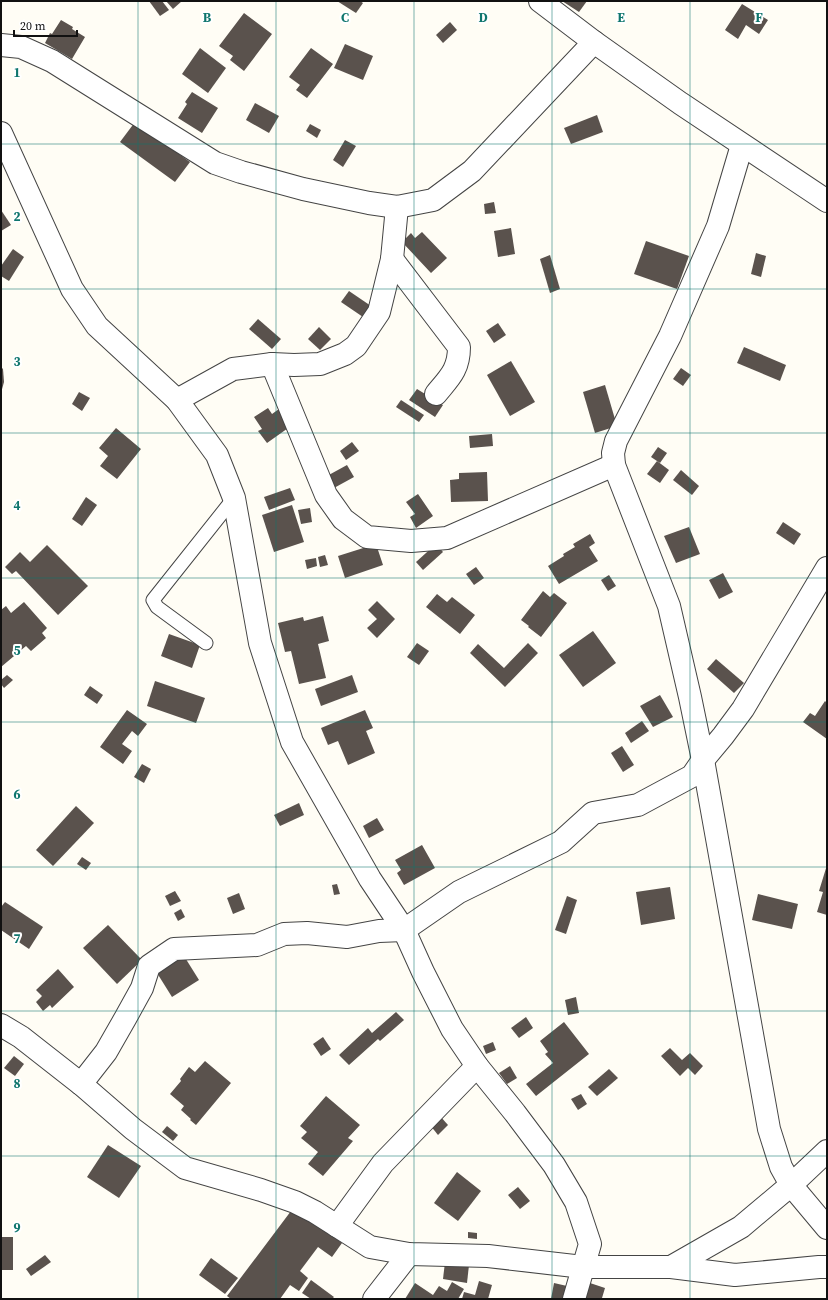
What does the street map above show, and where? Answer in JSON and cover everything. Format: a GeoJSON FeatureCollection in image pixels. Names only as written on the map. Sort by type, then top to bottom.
{"type":"FeatureCollection","features":[{"type":"Feature","properties":{"kind":"street"},"geometry":{"type":"LineString","coordinates":[[540,1],[594,42],[742,145],[827,201]]}},
{"type":"Feature","properties":{"kind":"street"},"geometry":{"type":"LineString","coordinates":[[1,46],[21,47],[52,61],[215,163],[241,172],[303,189],[369,203],[397,207],[433,200],[472,171],[594,42]]}},
{"type":"Feature","properties":{"kind":"street"},"geometry":{"type":"LineString","coordinates":[[1,133],[72,289],[98,326],[177,400],[217,455],[234,498],[260,643],[292,742],[366,872],[404,930],[423,972],[452,1029],[476,1066],[515,1113],[554,1165],[576,1202],[590,1244],[582,1267],[574,1299]]}},
{"type":"Feature","properties":{"kind":"street"},"geometry":{"type":"LineString","coordinates":[[742,145],[718,226],[670,336],[616,441],[613,453],[614,466],[668,606],[690,697],[703,760],[769,1129],[781,1167],[791,1185],[827,1228]]}},
{"type":"Feature","properties":{"kind":"street"},"geometry":{"type":"LineString","coordinates":[[177,400],[233,370],[272,364],[320,364],[345,354],[356,346],[379,312],[392,259],[397,207]]}},
{"type":"Feature","properties":{"kind":"street"},"geometry":{"type":"LineString","coordinates":[[392,259],[459,347],[459,357],[455,370],[436,394]]}},
{"type":"Feature","properties":{"kind":"street"},"geometry":{"type":"LineString","coordinates":[[272,364],[326,495],[343,519],[367,537],[412,541],[447,538],[614,466]]}},
{"type":"Feature","properties":{"kind":"street"},"geometry":{"type":"LineString","coordinates":[[81,1084],[106,1052],[123,1023],[142,988],[150,966],[174,949],[257,945],[284,934],[307,933],[347,937],[379,931],[404,930],[459,892],[561,842],[593,813],[638,805],[692,776],[743,709],[827,568]]}},
{"type":"Feature","properties":{"kind":"street"},"geometry":{"type":"LineString","coordinates":[[1,1025],[21,1037],[81,1084],[133,1129],[185,1168],[261,1190],[295,1202],[370,1246],[409,1254],[488,1256],[582,1267],[671,1267],[735,1275],[827,1267]]}},
{"type":"Feature","properties":{"kind":"street"},"geometry":{"type":"LineString","coordinates":[[337,1226],[382,1163],[476,1066]]}},
{"type":"Feature","properties":{"kind":"street"},"geometry":{"type":"LineString","coordinates":[[671,1267],[741,1227],[791,1185],[827,1151]]}},
{"type":"Feature","properties":{"kind":"street"},"geometry":{"type":"LineString","coordinates":[[374,1299],[409,1254]]}},
{"type":"Feature","properties":{"kind":"lane"},"geometry":{"type":"LineString","coordinates":[[206,643],[157,607],[153,600],[234,498]]}},
{"type":"Feature","properties":{"kind":"building"},"geometry":{"type":"Polygon","coordinates":[[[149,1],[162,1],[169,10],[160,16],[149,1]]]}},
{"type":"Feature","properties":{"kind":"building"},"geometry":{"type":"Polygon","coordinates":[[[166,1],[182,1],[173,9],[166,1]]]}},
{"type":"Feature","properties":{"kind":"building"},"geometry":{"type":"Polygon","coordinates":[[[337,1],[360,1],[363,3],[356,13],[337,1]]]}},
{"type":"Feature","properties":{"kind":"building"},"geometry":{"type":"Polygon","coordinates":[[[562,1],[587,1],[579,12],[562,1]]]}},
{"type":"Feature","properties":{"kind":"building"},"geometry":{"type":"Polygon","coordinates":[[[742,4],[768,20],[759,34],[746,25],[738,39],[725,30],[742,4]]]}},
{"type":"Feature","properties":{"kind":"building"},"geometry":{"type":"Polygon","coordinates":[[[244,13],[272,34],[244,71],[230,60],[233,56],[219,46],[244,13]]]}},
{"type":"Feature","properties":{"kind":"building"},"geometry":{"type":"Polygon","coordinates":[[[61,20],[73,27],[72,29],[85,37],[72,59],[45,43],[50,33],[52,34],[61,20]]]}},
{"type":"Feature","properties":{"kind":"building"},"geometry":{"type":"Polygon","coordinates":[[[450,22],[457,30],[443,43],[436,35],[450,22]]]}},
{"type":"Feature","properties":{"kind":"building"},"geometry":{"type":"Polygon","coordinates":[[[345,44],[373,56],[363,80],[334,68],[345,44]]]}},
{"type":"Feature","properties":{"kind":"building"},"geometry":{"type":"Polygon","coordinates":[[[200,48],[226,68],[208,93],[182,74],[200,48]]]}},
{"type":"Feature","properties":{"kind":"building"},"geometry":{"type":"Polygon","coordinates":[[[311,48],[333,64],[307,98],[296,90],[300,85],[289,77],[311,48]]]}},
{"type":"Feature","properties":{"kind":"building"},"geometry":{"type":"Polygon","coordinates":[[[192,92],[218,108],[202,133],[178,118],[187,104],[185,102],[192,92]]]}},
{"type":"Feature","properties":{"kind":"building"},"geometry":{"type":"Polygon","coordinates":[[[255,103],[279,116],[269,133],[246,120],[255,103]]]}},
{"type":"Feature","properties":{"kind":"building"},"geometry":{"type":"Polygon","coordinates":[[[597,115],[603,132],[571,144],[564,128],[597,115]]]}},
{"type":"Feature","properties":{"kind":"building"},"geometry":{"type":"Polygon","coordinates":[[[135,122],[190,162],[175,182],[120,142],[135,122]]]}},
{"type":"Feature","properties":{"kind":"building"},"geometry":{"type":"Polygon","coordinates":[[[310,124],[321,130],[317,138],[306,131],[310,124]]]}},
{"type":"Feature","properties":{"kind":"building"},"geometry":{"type":"Polygon","coordinates":[[[345,140],[356,146],[343,167],[333,160],[345,140]]]}},
{"type":"Feature","properties":{"kind":"building"},"geometry":{"type":"Polygon","coordinates":[[[494,202],[496,213],[485,214],[484,204],[494,202]]]}},
{"type":"Feature","properties":{"kind":"building"},"geometry":{"type":"Polygon","coordinates":[[[1,210],[11,225],[1,231],[1,210]]]}},
{"type":"Feature","properties":{"kind":"building"},"geometry":{"type":"Polygon","coordinates":[[[511,228],[515,254],[498,257],[494,231],[511,228]]]}},
{"type":"Feature","properties":{"kind":"building"},"geometry":{"type":"Polygon","coordinates":[[[422,232],[447,258],[431,273],[402,242],[411,233],[415,238],[422,232]]]}},
{"type":"Feature","properties":{"kind":"building"},"geometry":{"type":"Polygon","coordinates":[[[646,241],[689,256],[677,289],[634,274],[646,241]]]}},
{"type":"Feature","properties":{"kind":"building"},"geometry":{"type":"Polygon","coordinates":[[[13,249],[24,257],[9,281],[1,276],[1,266],[13,249]]]}},
{"type":"Feature","properties":{"kind":"building"},"geometry":{"type":"Polygon","coordinates":[[[756,253],[766,256],[761,277],[751,274],[756,253]]]}},
{"type":"Feature","properties":{"kind":"building"},"geometry":{"type":"Polygon","coordinates":[[[550,255],[560,289],[550,293],[540,259],[550,255]]]}},
{"type":"Feature","properties":{"kind":"building"},"geometry":{"type":"Polygon","coordinates":[[[349,291],[371,306],[363,317],[341,302],[349,291]]]}},
{"type":"Feature","properties":{"kind":"building"},"geometry":{"type":"Polygon","coordinates":[[[258,319],[281,339],[272,349],[249,329],[258,319]]]}},
{"type":"Feature","properties":{"kind":"building"},"geometry":{"type":"Polygon","coordinates":[[[498,323],[506,335],[494,343],[486,331],[498,323]]]}},
{"type":"Feature","properties":{"kind":"building"},"geometry":{"type":"Polygon","coordinates":[[[319,327],[331,339],[320,350],[308,339],[319,327]]]}},
{"type":"Feature","properties":{"kind":"building"},"geometry":{"type":"Polygon","coordinates":[[[744,347],[786,365],[780,381],[737,363],[744,347]]]}},
{"type":"Feature","properties":{"kind":"building"},"geometry":{"type":"Polygon","coordinates":[[[511,361],[535,402],[510,416],[487,375],[511,361]]]}},
{"type":"Feature","properties":{"kind":"building"},"geometry":{"type":"Polygon","coordinates":[[[1,367],[3,369],[4,382],[1,393],[1,367]]]}},
{"type":"Feature","properties":{"kind":"building"},"geometry":{"type":"Polygon","coordinates":[[[681,368],[691,375],[683,386],[673,379],[681,368]]]}},
{"type":"Feature","properties":{"kind":"building"},"geometry":{"type":"Polygon","coordinates":[[[605,385],[617,426],[595,433],[583,392],[605,385]]]}},
{"type":"Feature","properties":{"kind":"building"},"geometry":{"type":"Polygon","coordinates":[[[417,389],[443,405],[435,417],[409,400],[417,389]]]}},
{"type":"Feature","properties":{"kind":"building"},"geometry":{"type":"Polygon","coordinates":[[[79,392],[90,398],[82,411],[72,404],[79,392]]]}},
{"type":"Feature","properties":{"kind":"building"},"geometry":{"type":"Polygon","coordinates":[[[401,400],[424,415],[419,422],[396,407],[401,400]]]}},
{"type":"Feature","properties":{"kind":"building"},"geometry":{"type":"Polygon","coordinates":[[[268,408],[272,414],[279,409],[291,426],[267,443],[258,431],[262,429],[254,417],[268,408]]]}},
{"type":"Feature","properties":{"kind":"building"},"geometry":{"type":"Polygon","coordinates":[[[116,428],[141,449],[117,479],[100,466],[108,456],[99,448],[116,428]]]}},
{"type":"Feature","properties":{"kind":"building"},"geometry":{"type":"Polygon","coordinates":[[[492,434],[493,446],[470,448],[469,436],[492,434]]]}},
{"type":"Feature","properties":{"kind":"building"},"geometry":{"type":"Polygon","coordinates":[[[352,442],[359,451],[346,460],[340,451],[352,442]]]}},
{"type":"Feature","properties":{"kind":"building"},"geometry":{"type":"Polygon","coordinates":[[[658,447],[667,453],[660,463],[651,457],[658,447]]]}},
{"type":"Feature","properties":{"kind":"building"},"geometry":{"type":"Polygon","coordinates":[[[657,461],[669,470],[660,483],[647,474],[657,461]]]}},
{"type":"Feature","properties":{"kind":"building"},"geometry":{"type":"Polygon","coordinates":[[[347,465],[354,477],[334,488],[327,476],[347,465]]]}},
{"type":"Feature","properties":{"kind":"building"},"geometry":{"type":"Polygon","coordinates":[[[681,470],[699,486],[692,495],[673,480],[681,470]]]}},
{"type":"Feature","properties":{"kind":"building"},"geometry":{"type":"Polygon","coordinates":[[[487,472],[488,501],[451,502],[450,480],[459,479],[459,473],[487,472]]]}},
{"type":"Feature","properties":{"kind":"building"},"geometry":{"type":"Polygon","coordinates":[[[290,488],[295,500],[269,510],[264,497],[290,488]]]}},
{"type":"Feature","properties":{"kind":"building"},"geometry":{"type":"Polygon","coordinates":[[[418,494],[433,516],[416,528],[410,517],[415,514],[406,502],[418,494]]]}},
{"type":"Feature","properties":{"kind":"building"},"geometry":{"type":"Polygon","coordinates":[[[86,497],[97,505],[82,526],[72,519],[86,497]]]}},
{"type":"Feature","properties":{"kind":"building"},"geometry":{"type":"Polygon","coordinates":[[[292,505],[304,542],[274,552],[262,515],[292,505]]]}},
{"type":"Feature","properties":{"kind":"building"},"geometry":{"type":"Polygon","coordinates":[[[310,508],[312,522],[301,524],[298,510],[310,508]]]}},
{"type":"Feature","properties":{"kind":"building"},"geometry":{"type":"Polygon","coordinates":[[[783,522],[801,534],[794,545],[776,533],[783,522]]]}},
{"type":"Feature","properties":{"kind":"building"},"geometry":{"type":"Polygon","coordinates":[[[689,527],[700,554],[676,563],[664,536],[689,527]]]}},
{"type":"Feature","properties":{"kind":"building"},"geometry":{"type":"Polygon","coordinates":[[[590,534],[595,543],[589,547],[598,561],[559,584],[548,566],[575,547],[573,544],[590,534]]]}},
{"type":"Feature","properties":{"kind":"building"},"geometry":{"type":"Polygon","coordinates":[[[376,544],[383,565],[345,578],[338,556],[376,544]]]}},
{"type":"Feature","properties":{"kind":"building"},"geometry":{"type":"Polygon","coordinates":[[[436,544],[443,552],[423,570],[416,562],[436,544]]]}},
{"type":"Feature","properties":{"kind":"building"},"geometry":{"type":"Polygon","coordinates":[[[47,545],[88,586],[58,615],[16,571],[12,574],[5,567],[20,552],[30,562],[47,545]]]}},
{"type":"Feature","properties":{"kind":"building"},"geometry":{"type":"Polygon","coordinates":[[[325,555],[328,565],[320,567],[318,557],[325,555]]]}},
{"type":"Feature","properties":{"kind":"building"},"geometry":{"type":"Polygon","coordinates":[[[316,558],[317,566],[307,569],[305,560],[316,558]]]}},
{"type":"Feature","properties":{"kind":"building"},"geometry":{"type":"Polygon","coordinates":[[[476,567],[484,578],[474,585],[466,574],[476,567]]]}},
{"type":"Feature","properties":{"kind":"building"},"geometry":{"type":"Polygon","coordinates":[[[723,573],[733,592],[719,599],[709,580],[723,573]]]}},
{"type":"Feature","properties":{"kind":"building"},"geometry":{"type":"Polygon","coordinates":[[[609,575],[616,586],[608,591],[601,580],[609,575]]]}},
{"type":"Feature","properties":{"kind":"building"},"geometry":{"type":"Polygon","coordinates":[[[543,591],[550,597],[554,593],[567,603],[541,637],[521,620],[543,591]]]}},
{"type":"Feature","properties":{"kind":"building"},"geometry":{"type":"Polygon","coordinates":[[[437,594],[447,602],[452,597],[475,615],[460,634],[426,607],[437,594]]]}},
{"type":"Feature","properties":{"kind":"building"},"geometry":{"type":"Polygon","coordinates":[[[377,601],[395,619],[377,638],[367,628],[377,619],[368,610],[377,601]]]}},
{"type":"Feature","properties":{"kind":"building"},"geometry":{"type":"Polygon","coordinates":[[[24,602],[47,628],[42,633],[46,638],[31,651],[26,646],[1,667],[1,610],[6,606],[11,613],[24,602]]]}},
{"type":"Feature","properties":{"kind":"building"},"geometry":{"type":"Polygon","coordinates":[[[323,616],[329,641],[318,644],[326,678],[299,684],[291,651],[285,652],[278,623],[303,617],[304,621],[323,616]]]}},
{"type":"Feature","properties":{"kind":"building"},"geometry":{"type":"Polygon","coordinates":[[[593,631],[616,663],[583,687],[559,655],[593,631]]]}},
{"type":"Feature","properties":{"kind":"building"},"geometry":{"type":"Polygon","coordinates":[[[169,634],[200,645],[192,668],[161,656],[169,634]]]}},
{"type":"Feature","properties":{"kind":"building"},"geometry":{"type":"Polygon","coordinates":[[[417,643],[429,651],[419,665],[407,657],[417,643]]]}},
{"type":"Feature","properties":{"kind":"building"},"geometry":{"type":"Polygon","coordinates":[[[528,643],[538,653],[505,687],[470,653],[478,644],[504,668],[528,643]]]}},
{"type":"Feature","properties":{"kind":"building"},"geometry":{"type":"Polygon","coordinates":[[[716,659],[744,683],[734,693],[707,669],[716,659]]]}},
{"type":"Feature","properties":{"kind":"building"},"geometry":{"type":"Polygon","coordinates":[[[7,675],[13,680],[4,688],[1,684],[1,680],[7,675]]]}},
{"type":"Feature","properties":{"kind":"building"},"geometry":{"type":"Polygon","coordinates":[[[352,675],[358,692],[321,706],[315,689],[352,675]]]}},
{"type":"Feature","properties":{"kind":"building"},"geometry":{"type":"Polygon","coordinates":[[[155,681],[205,698],[196,723],[147,706],[155,681]]]}},
{"type":"Feature","properties":{"kind":"building"},"geometry":{"type":"Polygon","coordinates":[[[90,686],[103,695],[97,704],[84,695],[90,686]]]}},
{"type":"Feature","properties":{"kind":"building"},"geometry":{"type":"Polygon","coordinates":[[[660,695],[673,717],[653,727],[640,706],[660,695]]]}},
{"type":"Feature","properties":{"kind":"building"},"geometry":{"type":"Polygon","coordinates":[[[825,701],[827,703],[827,739],[803,722],[810,713],[815,716],[825,701]]]}},
{"type":"Feature","properties":{"kind":"building"},"geometry":{"type":"Polygon","coordinates":[[[127,710],[147,724],[138,736],[132,731],[122,744],[132,751],[123,764],[100,747],[127,710]]]}},
{"type":"Feature","properties":{"kind":"building"},"geometry":{"type":"Polygon","coordinates":[[[365,710],[373,728],[366,731],[375,753],[348,765],[338,741],[328,745],[321,728],[365,710]]]}},
{"type":"Feature","properties":{"kind":"building"},"geometry":{"type":"Polygon","coordinates":[[[642,721],[649,731],[631,743],[625,733],[642,721]]]}},
{"type":"Feature","properties":{"kind":"building"},"geometry":{"type":"Polygon","coordinates":[[[622,746],[634,765],[623,772],[611,753],[622,746]]]}},
{"type":"Feature","properties":{"kind":"building"},"geometry":{"type":"Polygon","coordinates":[[[142,764],[151,769],[144,783],[134,777],[142,764]]]}},
{"type":"Feature","properties":{"kind":"building"},"geometry":{"type":"Polygon","coordinates":[[[299,803],[304,815],[280,826],[274,815],[299,803]]]}},
{"type":"Feature","properties":{"kind":"building"},"geometry":{"type":"Polygon","coordinates":[[[76,806],[94,823],[53,866],[36,850],[76,806]]]}},
{"type":"Feature","properties":{"kind":"building"},"geometry":{"type":"Polygon","coordinates":[[[377,818],[384,830],[369,838],[363,826],[377,818]]]}},
{"type":"Feature","properties":{"kind":"building"},"geometry":{"type":"Polygon","coordinates":[[[422,845],[435,868],[404,885],[397,873],[401,870],[395,860],[422,845]]]}},
{"type":"Feature","properties":{"kind":"building"},"geometry":{"type":"Polygon","coordinates":[[[82,857],[91,863],[86,870],[77,864],[82,857]]]}},
{"type":"Feature","properties":{"kind":"building"},"geometry":{"type":"Polygon","coordinates":[[[827,865],[827,915],[817,912],[823,892],[819,891],[827,865]]]}},
{"type":"Feature","properties":{"kind":"building"},"geometry":{"type":"Polygon","coordinates":[[[337,884],[340,894],[334,895],[332,885],[337,884]]]}},
{"type":"Feature","properties":{"kind":"building"},"geometry":{"type":"Polygon","coordinates":[[[670,887],[675,919],[641,925],[636,892],[670,887]]]}},
{"type":"Feature","properties":{"kind":"building"},"geometry":{"type":"Polygon","coordinates":[[[175,891],[181,901],[170,906],[165,896],[175,891]]]}},
{"type":"Feature","properties":{"kind":"building"},"geometry":{"type":"Polygon","coordinates":[[[239,893],[245,909],[233,914],[227,898],[239,893]]]}},
{"type":"Feature","properties":{"kind":"building"},"geometry":{"type":"Polygon","coordinates":[[[758,894],[798,904],[792,929],[752,920],[758,894]]]}},
{"type":"Feature","properties":{"kind":"building"},"geometry":{"type":"Polygon","coordinates":[[[567,896],[577,900],[566,934],[555,930],[567,896]]]}},
{"type":"Feature","properties":{"kind":"building"},"geometry":{"type":"Polygon","coordinates":[[[5,902],[43,927],[29,949],[1,930],[1,907],[5,902]]]}},
{"type":"Feature","properties":{"kind":"building"},"geometry":{"type":"Polygon","coordinates":[[[181,909],[185,917],[178,921],[174,913],[181,909]]]}},
{"type":"Feature","properties":{"kind":"building"},"geometry":{"type":"Polygon","coordinates":[[[108,925],[142,960],[117,984],[83,948],[108,925]]]}},
{"type":"Feature","properties":{"kind":"building"},"geometry":{"type":"Polygon","coordinates":[[[184,956],[199,980],[172,997],[157,973],[184,956]]]}},
{"type":"Feature","properties":{"kind":"building"},"geometry":{"type":"Polygon","coordinates":[[[58,969],[74,987],[52,1008],[50,1005],[43,1011],[36,1002],[42,996],[36,990],[58,969]]]}},
{"type":"Feature","properties":{"kind":"building"},"geometry":{"type":"Polygon","coordinates":[[[576,997],[579,1013],[568,1015],[565,1000],[576,997]]]}},
{"type":"Feature","properties":{"kind":"building"},"geometry":{"type":"Polygon","coordinates":[[[396,1012],[404,1020],[380,1041],[378,1039],[349,1065],[339,1055],[368,1028],[372,1033],[396,1012]]]}},
{"type":"Feature","properties":{"kind":"building"},"geometry":{"type":"Polygon","coordinates":[[[526,1017],[533,1028],[519,1038],[511,1028],[526,1017]]]}},
{"type":"Feature","properties":{"kind":"building"},"geometry":{"type":"Polygon","coordinates":[[[564,1022],[589,1054],[536,1096],[526,1084],[553,1063],[545,1054],[548,1052],[540,1041],[564,1022]]]}},
{"type":"Feature","properties":{"kind":"building"},"geometry":{"type":"Polygon","coordinates":[[[323,1037],[331,1049],[321,1056],[313,1044],[323,1037]]]}},
{"type":"Feature","properties":{"kind":"building"},"geometry":{"type":"Polygon","coordinates":[[[493,1042],[496,1050],[486,1054],[483,1046],[493,1042]]]}},
{"type":"Feature","properties":{"kind":"building"},"geometry":{"type":"Polygon","coordinates":[[[670,1048],[682,1060],[690,1053],[703,1066],[695,1075],[688,1068],[680,1076],[661,1056],[670,1048]]]}},
{"type":"Feature","properties":{"kind":"building"},"geometry":{"type":"Polygon","coordinates":[[[14,1056],[24,1064],[15,1076],[4,1068],[14,1056]]]}},
{"type":"Feature","properties":{"kind":"building"},"geometry":{"type":"Polygon","coordinates":[[[205,1061],[231,1083],[196,1125],[181,1110],[184,1106],[170,1094],[181,1081],[180,1079],[189,1067],[195,1072],[205,1061]]]}},
{"type":"Feature","properties":{"kind":"building"},"geometry":{"type":"Polygon","coordinates":[[[510,1066],[517,1078],[507,1084],[499,1073],[510,1066]]]}},
{"type":"Feature","properties":{"kind":"building"},"geometry":{"type":"Polygon","coordinates":[[[609,1069],[618,1078],[597,1096],[588,1087],[609,1069]]]}},
{"type":"Feature","properties":{"kind":"building"},"geometry":{"type":"Polygon","coordinates":[[[581,1094],[587,1104],[578,1110],[571,1099],[581,1094]]]}},
{"type":"Feature","properties":{"kind":"building"},"geometry":{"type":"Polygon","coordinates":[[[326,1096],[360,1125],[348,1138],[353,1141],[323,1176],[308,1164],[318,1152],[301,1138],[307,1132],[300,1126],[326,1096]]]}},
{"type":"Feature","properties":{"kind":"building"},"geometry":{"type":"Polygon","coordinates":[[[440,1116],[448,1125],[438,1135],[430,1125],[440,1116]]]}},
{"type":"Feature","properties":{"kind":"building"},"geometry":{"type":"Polygon","coordinates":[[[167,1126],[178,1135],[173,1141],[162,1132],[167,1126]]]}},
{"type":"Feature","properties":{"kind":"building"},"geometry":{"type":"Polygon","coordinates":[[[108,1145],[141,1166],[119,1198],[87,1177],[108,1145]]]}},
{"type":"Feature","properties":{"kind":"building"},"geometry":{"type":"Polygon","coordinates":[[[457,1172],[481,1191],[458,1221],[434,1203],[457,1172]]]}},
{"type":"Feature","properties":{"kind":"building"},"geometry":{"type":"Polygon","coordinates":[[[518,1187],[530,1201],[520,1209],[508,1195],[518,1187]]]}},
{"type":"Feature","properties":{"kind":"building"},"geometry":{"type":"Polygon","coordinates":[[[294,1207],[342,1243],[332,1257],[318,1247],[300,1271],[308,1278],[299,1291],[290,1285],[280,1299],[231,1299],[227,1296],[294,1207]]]}},
{"type":"Feature","properties":{"kind":"building"},"geometry":{"type":"Polygon","coordinates":[[[468,1232],[477,1233],[477,1239],[468,1238],[468,1232]]]}},
{"type":"Feature","properties":{"kind":"building"},"geometry":{"type":"Polygon","coordinates":[[[1,1237],[13,1237],[13,1270],[1,1270],[1,1237]]]}},
{"type":"Feature","properties":{"kind":"building"},"geometry":{"type":"Polygon","coordinates":[[[45,1255],[51,1262],[31,1276],[26,1269],[45,1255]]]}},
{"type":"Feature","properties":{"kind":"building"},"geometry":{"type":"Polygon","coordinates":[[[211,1258],[238,1278],[225,1294],[199,1275],[211,1258]]]}},
{"type":"Feature","properties":{"kind":"building"},"geometry":{"type":"Polygon","coordinates":[[[445,1262],[469,1265],[467,1283],[443,1279],[445,1262]]]}},
{"type":"Feature","properties":{"kind":"building"},"geometry":{"type":"Polygon","coordinates":[[[311,1280],[334,1297],[332,1299],[311,1299],[302,1293],[311,1280]]]}},
{"type":"Feature","properties":{"kind":"building"},"geometry":{"type":"Polygon","coordinates":[[[479,1281],[492,1285],[488,1299],[462,1299],[464,1292],[475,1295],[479,1281]]]}},
{"type":"Feature","properties":{"kind":"building"},"geometry":{"type":"Polygon","coordinates":[[[452,1282],[464,1289],[458,1299],[405,1299],[415,1283],[433,1295],[439,1286],[447,1291],[452,1282]]]}},
{"type":"Feature","properties":{"kind":"building"},"geometry":{"type":"Polygon","coordinates":[[[587,1282],[605,1288],[602,1298],[605,1299],[581,1299],[587,1282]]]}},
{"type":"Feature","properties":{"kind":"building"},"geometry":{"type":"Polygon","coordinates":[[[554,1283],[567,1286],[564,1299],[551,1299],[554,1283]]]}}]}
